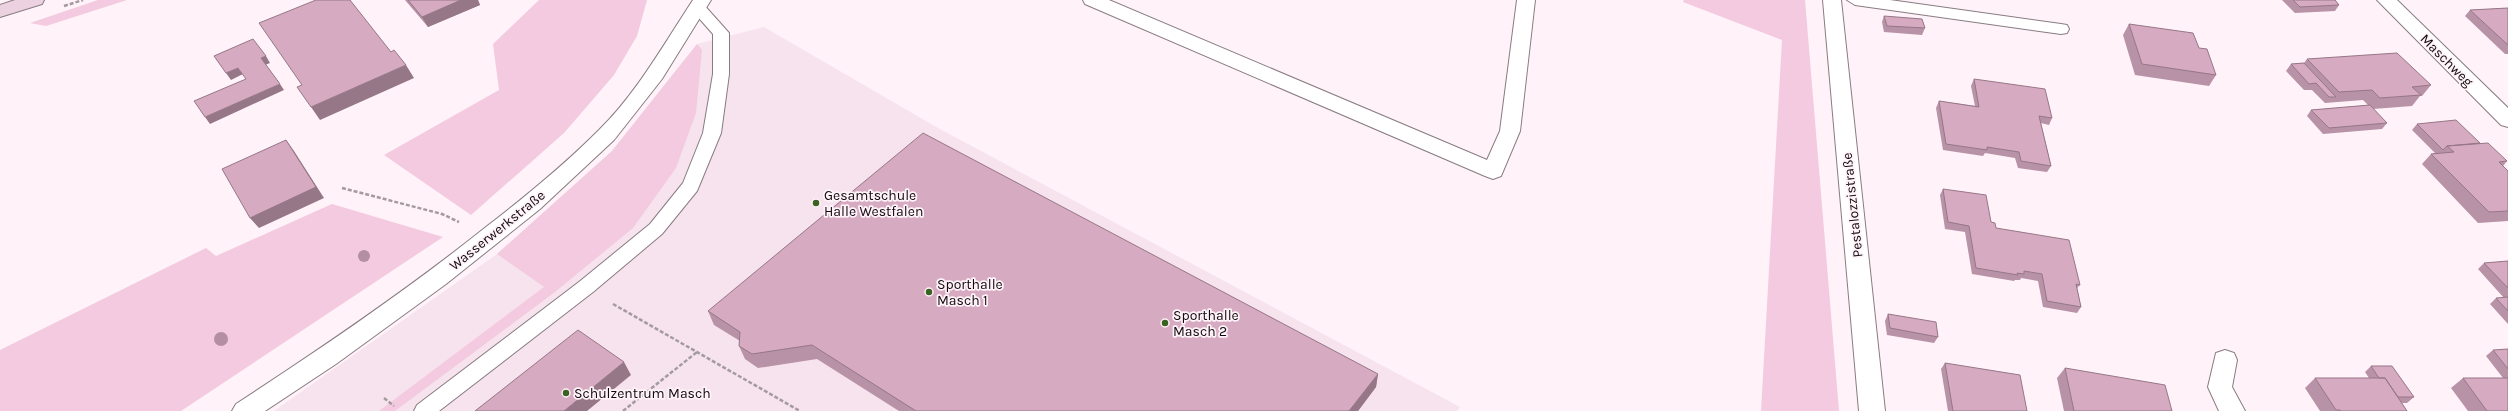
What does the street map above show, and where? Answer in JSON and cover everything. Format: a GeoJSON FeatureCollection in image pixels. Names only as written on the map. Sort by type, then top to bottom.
{"type":"FeatureCollection","features":[{"type":"Feature","properties":{"kind":"street"},"geometry":{"type":"LineString","coordinates":[[0,11],[35,0]]}},
{"type":"Feature","properties":{"kind":"street"},"geometry":{"type":"LineString","coordinates":[[1092,0],[1493,171],[1510,131],[1526,0]]}},
{"type":"Feature","properties":{"kind":"street","name":"Pestalozzistraße"},"geometry":{"type":"LineString","coordinates":[[1832,0],[1872,411]]}},
{"type":"Feature","properties":{"kind":"street","name":"Maschweg"},"geometry":{"type":"LineString","coordinates":[[2386,0],[2508,120]]}},
{"type":"Feature","properties":{"kind":"street","name":"Wasserwerkstraße"},"geometry":{"type":"LineString","coordinates":[[245,411],[418,292],[532,203],[607,135],[655,74],[700,4]]}},
{"type":"Feature","properties":{"kind":"street"},"geometry":{"type":"LineString","coordinates":[[2224,360],[2220,387],[2232,411]]}},
{"type":"Feature","properties":{"kind":"lane"},"geometry":{"type":"LineString","coordinates":[[1855,0],[2061,29]]}},
{"type":"Feature","properties":{"kind":"lane"},"geometry":{"type":"LineString","coordinates":[[424,411],[586,287],[656,229],[691,186],[712,133],[721,74],[721,33],[700,4]]}},
{"type":"Feature","properties":{"kind":"path"},"geometry":{"type":"LineString","coordinates":[[342,188],[442,214],[490,237]]}},
{"type":"Feature","properties":{"kind":"path"},"geometry":{"type":"LineString","coordinates":[[586,287],[800,411]]}},
{"type":"Feature","properties":{"kind":"path"},"geometry":{"type":"LineString","coordinates":[[623,411],[697,352]]}},
{"type":"Feature","properties":{"kind":"path"},"geometry":{"type":"LineString","coordinates":[[384,398],[401,411]]}},
{"type":"Feature","properties":{"kind":"shaded area"},"geometry":{"type":"Polygon","coordinates":[[[98,0],[127,0],[46,26],[30,23],[98,0]]]}},
{"type":"Feature","properties":{"kind":"shaded area"},"geometry":{"type":"Polygon","coordinates":[[[539,0],[647,0],[637,36],[614,75],[564,133],[471,215],[384,155],[499,90],[493,44],[539,0]]]}},
{"type":"Feature","properties":{"kind":"shaded area"},"geometry":{"type":"Polygon","coordinates":[[[1684,0],[1805,0],[1839,411],[1761,411],[1782,40],[1683,2],[1684,0]]]}},
{"type":"Feature","properties":{"kind":"shaded area","name":"Gesamtschule Halle Westfalen"},"geometry":{"type":"Polygon","coordinates":[[[764,27],[938,128],[1460,407],[1457,411],[274,411],[497,254],[612,151],[697,44],[764,27]]]}},
{"type":"Feature","properties":{"kind":"shaded area"},"geometry":{"type":"Polygon","coordinates":[[[697,44],[702,50],[696,113],[676,168],[633,228],[555,292],[395,411],[379,411],[544,287],[497,254],[612,151],[697,44]]]}},
{"type":"Feature","properties":{"kind":"shaded area"},"geometry":{"type":"Polygon","coordinates":[[[332,204],[443,237],[181,411],[0,411],[0,350],[206,248],[216,256],[332,204]]]}},
{"type":"Feature","properties":{"kind":"building"},"geometry":{"type":"Polygon","coordinates":[[[316,0],[350,0],[391,52],[394,50],[406,65],[311,107],[297,87],[302,85],[259,23],[316,0]]]}},
{"type":"Feature","properties":{"kind":"building"},"geometry":{"type":"Polygon","coordinates":[[[408,0],[461,0],[422,17],[408,0]]]}},
{"type":"Feature","properties":{"kind":"building"},"geometry":{"type":"Polygon","coordinates":[[[2293,0],[2335,0],[2339,5],[2300,7],[2293,0]]]}},
{"type":"Feature","properties":{"kind":"building"},"geometry":{"type":"Polygon","coordinates":[[[2508,8],[2508,45],[2470,10],[2508,8]]]}},
{"type":"Feature","properties":{"kind":"building"},"geometry":{"type":"Polygon","coordinates":[[[1884,16],[1922,19],[1925,28],[1887,26],[1884,16]]]}},
{"type":"Feature","properties":{"kind":"building"},"geometry":{"type":"Polygon","coordinates":[[[2129,24],[2193,33],[2199,48],[2207,49],[2216,75],[2142,64],[2129,24]]]}},
{"type":"Feature","properties":{"kind":"building"},"geometry":{"type":"Polygon","coordinates":[[[253,39],[266,56],[261,58],[280,84],[205,117],[194,101],[246,79],[238,68],[226,73],[214,56],[253,39]]]}},
{"type":"Feature","properties":{"kind":"building"},"geometry":{"type":"Polygon","coordinates":[[[2397,53],[2431,85],[2412,87],[2421,95],[2380,98],[2372,90],[2339,92],[2307,59],[2397,53]]]}},
{"type":"Feature","properties":{"kind":"building"},"geometry":{"type":"Polygon","coordinates":[[[2304,63],[2336,97],[2329,97],[2316,83],[2309,84],[2291,64],[2304,63]]]}},
{"type":"Feature","properties":{"kind":"building"},"geometry":{"type":"Polygon","coordinates":[[[1974,79],[2045,89],[2052,118],[2039,116],[2051,166],[2021,161],[2019,152],[1987,147],[1987,150],[1946,144],[1939,101],[1979,107],[1974,79]]]}},
{"type":"Feature","properties":{"kind":"building"},"geometry":{"type":"Polygon","coordinates":[[[2370,105],[2387,123],[2329,128],[2311,110],[2370,105]]]}},
{"type":"Feature","properties":{"kind":"building"},"geometry":{"type":"Polygon","coordinates":[[[2456,120],[2480,143],[2447,146],[2443,150],[2417,124],[2456,120]]]}},
{"type":"Feature","properties":{"kind":"building"},"geometry":{"type":"Polygon","coordinates":[[[923,133],[1378,374],[1349,411],[916,411],[812,345],[752,354],[739,346],[740,332],[708,311],[923,133]]]}},
{"type":"Feature","properties":{"kind":"building"},"geometry":{"type":"Polygon","coordinates":[[[286,140],[316,187],[250,218],[222,169],[286,140]]]}},
{"type":"Feature","properties":{"kind":"building"},"geometry":{"type":"Polygon","coordinates":[[[2488,143],[2507,161],[2499,162],[2508,171],[2508,211],[2489,212],[2431,154],[2454,152],[2447,146],[2488,143]]]}},
{"type":"Feature","properties":{"kind":"building"},"geometry":{"type":"Polygon","coordinates":[[[1943,189],[1986,195],[1991,222],[1995,223],[1996,228],[2069,240],[2080,285],[2076,284],[2081,307],[2047,301],[2042,274],[2024,271],[2024,274],[2017,273],[2018,275],[1976,268],[1969,226],[1948,222],[1943,189]]]}},
{"type":"Feature","properties":{"kind":"building"},"geometry":{"type":"Polygon","coordinates":[[[2508,261],[2508,288],[2484,263],[2508,261]]]}},
{"type":"Feature","properties":{"kind":"building"},"geometry":{"type":"Polygon","coordinates":[[[2508,297],[2508,311],[2496,298],[2508,297]]]}},
{"type":"Feature","properties":{"kind":"building"},"geometry":{"type":"Polygon","coordinates":[[[1888,314],[1936,322],[1938,337],[1890,328],[1888,314]]]}},
{"type":"Feature","properties":{"kind":"building","name":"Schulzentrum Masch"},"geometry":{"type":"Polygon","coordinates":[[[578,330],[624,362],[564,411],[475,411],[578,330]]]}},
{"type":"Feature","properties":{"kind":"building"},"geometry":{"type":"Polygon","coordinates":[[[2508,349],[2508,369],[2493,350],[2508,349]]]}},
{"type":"Feature","properties":{"kind":"building"},"geometry":{"type":"Polygon","coordinates":[[[1945,363],[2020,375],[2027,411],[1953,411],[1945,363]]]}},
{"type":"Feature","properties":{"kind":"building"},"geometry":{"type":"Polygon","coordinates":[[[2371,366],[2392,366],[2414,397],[2398,397],[2385,378],[2379,378],[2371,366]]]}},
{"type":"Feature","properties":{"kind":"building"},"geometry":{"type":"Polygon","coordinates":[[[2065,368],[2165,385],[2172,411],[2074,411],[2065,368]]]}},
{"type":"Feature","properties":{"kind":"building"},"geometry":{"type":"Polygon","coordinates":[[[2315,378],[2385,378],[2407,411],[2336,410],[2315,378]]]}},
{"type":"Feature","properties":{"kind":"building"},"geometry":{"type":"Polygon","coordinates":[[[2463,378],[2508,378],[2508,411],[2487,411],[2463,378]]]}},
{"type":"Feature","properties":{"kind":"place","name":"Gesamtschule Halle Westfalen"},"geometry":{"type":"Point","coordinates":[816,203]}},
{"type":"Feature","properties":{"kind":"place","name":"Sporthalle Masch 1"},"geometry":{"type":"Point","coordinates":[929,292]}},
{"type":"Feature","properties":{"kind":"place","name":"Sporthalle Masch 2"},"geometry":{"type":"Point","coordinates":[1165,323]}},
{"type":"Feature","properties":{"kind":"place","name":"Schulzentrum Masch"},"geometry":{"type":"Point","coordinates":[566,393]}}]}
